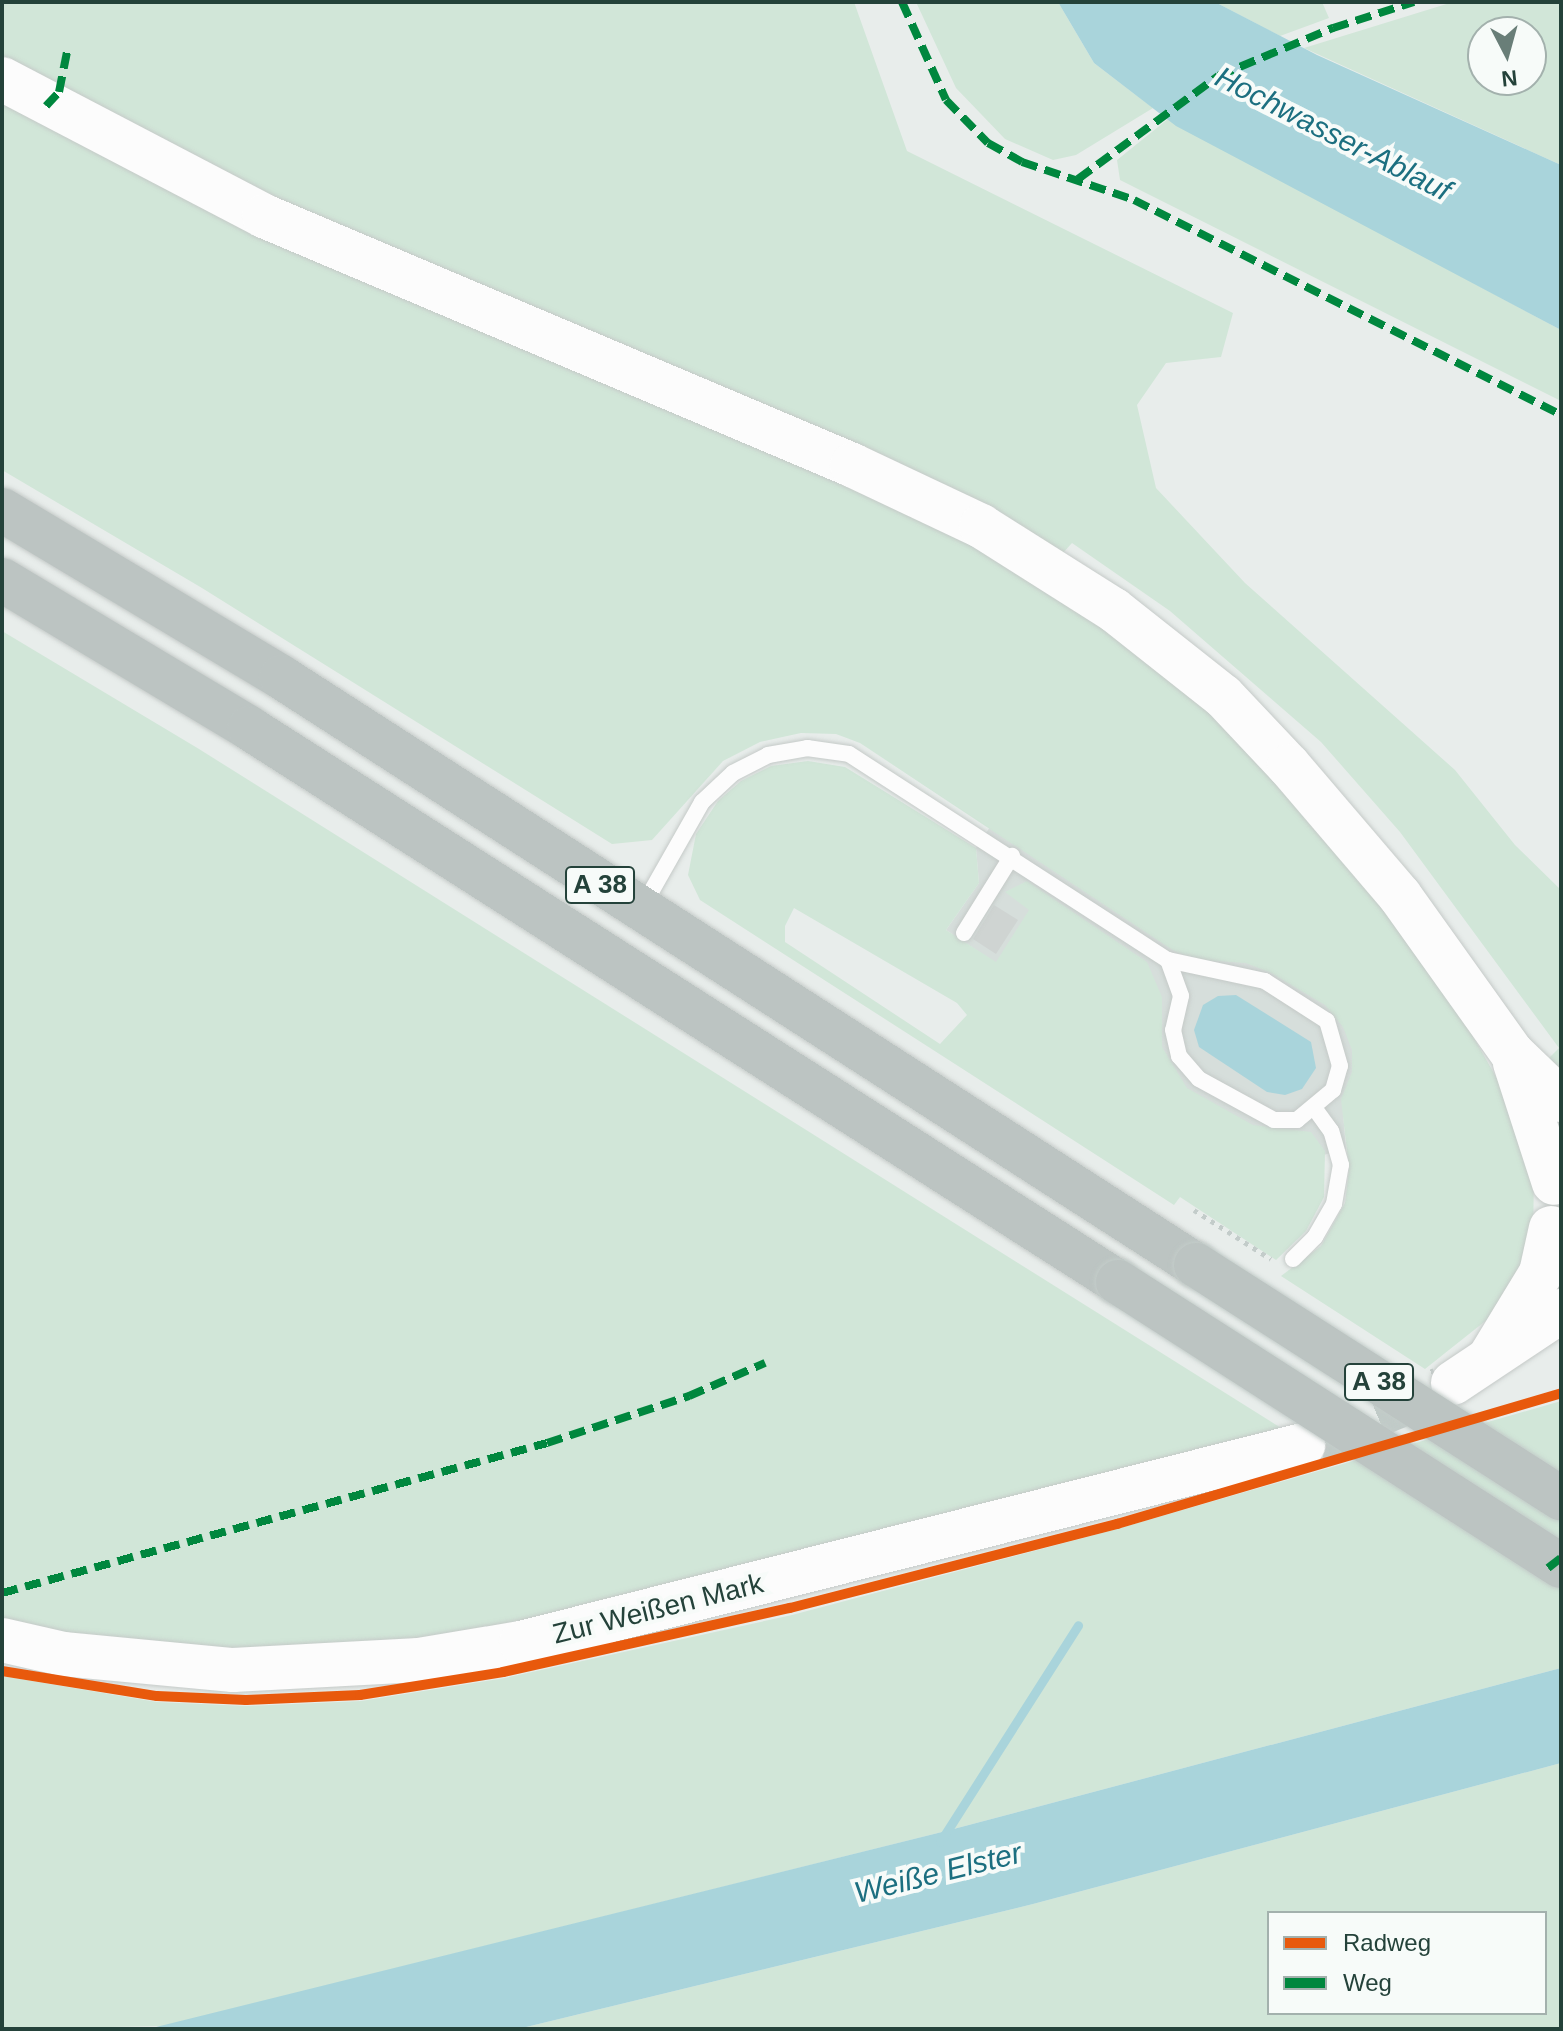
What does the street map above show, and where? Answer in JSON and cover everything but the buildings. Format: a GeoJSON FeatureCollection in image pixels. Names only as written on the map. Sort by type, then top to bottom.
{"type":"FeatureCollection","features":[{"type":"Feature","properties":{"kind":"highway","name":"A 38"},"geometry":{"type":"LineString","coordinates":[[2,510],[281,677],[640,911],[1561,1498]]}},
{"type":"Feature","properties":{"kind":"highway","name":"A 38"},"geometry":{"type":"LineString","coordinates":[[2,580],[263,736],[1561,1566]]}},
{"type":"Feature","properties":{"kind":"main road"},"geometry":{"type":"LineString","coordinates":[[2,79],[264,216],[881,479],[981,526],[1114,610],[1223,696],[1289,766],[1400,896],[1512,1053],[1561,1100]]}},
{"type":"Feature","properties":{"kind":"main road"},"geometry":{"type":"LineString","coordinates":[[1490,1357],[1541,1273],[1556,1238],[1558,1177],[1512,1053]]}},
{"type":"Feature","properties":{"kind":"main road"},"geometry":{"type":"LineString","coordinates":[[1453,1383],[1561,1311]]}},
{"type":"Feature","properties":{"kind":"main road","name":"Zur Weißen Mark"},"geometry":{"type":"LineString","coordinates":[[2,1640],[78,1656],[233,1670],[419,1660],[536,1639],[1303,1445]]}},
{"type":"Feature","properties":{"kind":"lane"},"geometry":{"type":"LineString","coordinates":[[640,911],[702,802],[733,773],[768,755],[807,748],[849,754],[1012,856],[1168,960],[1265,981],[1327,1021],[1340,1066],[1333,1090],[1315,1109],[1297,1120],[1274,1120],[1199,1079],[1179,1056],[1173,1030],[1181,996],[1168,960]]}},
{"type":"Feature","properties":{"kind":"lane"},"geometry":{"type":"LineString","coordinates":[[964,933],[1012,856]]}},
{"type":"Feature","properties":{"kind":"lane"},"geometry":{"type":"LineString","coordinates":[[1287,1263],[1315,1237],[1334,1204],[1341,1165],[1331,1131],[1315,1109]]}},
{"type":"Feature","properties":{"kind":"path"},"geometry":{"type":"LineString","coordinates":[[1194,1210],[1287,1263]]}},
{"type":"Feature","properties":{"kind":"shaded area"},"geometry":{"type":"Polygon","coordinates":[[[1008,800],[1380,1033],[1343,1113],[1346,1149],[1297,1162],[946,930],[979,883],[976,848],[1008,800]]]}},
{"type":"Feature","properties":{"kind":"green space"},"geometry":{"type":"Polygon","coordinates":[[[2,2],[854,2],[907,151],[1233,313],[1221,357],[1166,363],[1137,405],[1156,488],[1245,583],[1455,770],[1515,845],[1561,890],[1561,1074],[1548,1059],[1559,1048],[1400,832],[1321,742],[1170,611],[1072,543],[1062,554],[269,199],[59,92],[2,57],[2,2]]]}},
{"type":"Feature","properties":{"kind":"green space"},"geometry":{"type":"Polygon","coordinates":[[[916,2],[1058,2],[1094,63],[1153,108],[1076,155],[1053,160],[1005,139],[956,88],[916,2]]]}},
{"type":"Feature","properties":{"kind":"green space"},"geometry":{"type":"Polygon","coordinates":[[[1215,2],[1322,2],[1329,18],[1280,36],[1215,2]]]}},
{"type":"Feature","properties":{"kind":"green space"},"geometry":{"type":"Polygon","coordinates":[[[1453,2],[1561,2],[1561,165],[1304,48],[1453,2]]]}},
{"type":"Feature","properties":{"kind":"green space"},"geometry":{"type":"Polygon","coordinates":[[[2,101],[182,197],[970,541],[1052,590],[1208,708],[1348,854],[1470,1031],[1521,1121],[1534,1169],[1533,1244],[1503,1307],[1425,1369],[1281,1276],[1321,1246],[1345,1203],[1349,1169],[1341,1099],[1352,1072],[1352,1050],[1343,1027],[1325,1005],[1271,973],[1246,963],[1199,960],[1174,951],[860,743],[836,734],[801,733],[760,742],[723,761],[652,840],[612,844],[202,588],[2,470],[2,101]]]}},
{"type":"Feature","properties":{"kind":"green space"},"geometry":{"type":"Polygon","coordinates":[[[1168,119],[1561,330],[1561,401],[1120,180],[1117,160],[1168,119]]]}},
{"type":"Feature","properties":{"kind":"green space"},"geometry":{"type":"Polygon","coordinates":[[[2,631],[199,749],[1281,1428],[524,1621],[419,1641],[301,1653],[69,1636],[2,1621],[2,631]]]}},
{"type":"Feature","properties":{"kind":"green space"},"geometry":{"type":"Polygon","coordinates":[[[808,761],[845,767],[976,848],[979,883],[946,930],[996,962],[1029,910],[1005,892],[1027,881],[1147,962],[1162,997],[1162,1047],[1187,1088],[1253,1125],[1311,1132],[1325,1151],[1324,1197],[1306,1231],[1276,1260],[1180,1197],[1174,1205],[700,900],[688,875],[696,834],[718,801],[741,781],[771,766],[808,761]],[[794,908],[785,926],[785,942],[940,1044],[967,1015],[957,1003],[794,908]]]}},
{"type":"Feature","properties":{"kind":"green space"},"geometry":{"type":"Polygon","coordinates":[[[1561,1401],[1561,1668],[946,1831],[164,2026],[2,2029],[2,1676],[157,1702],[247,1706],[361,1701],[505,1678],[792,1615],[1117,1529],[1561,1401]]]}},
{"type":"Feature","properties":{"kind":"green space"},"geometry":{"type":"Polygon","coordinates":[[[1561,1763],[1561,2029],[518,2029],[1033,1904],[1561,1763]]]}},
{"type":"Feature","properties":{"kind":"water","name":"Hochwasser-Ablauf"},"geometry":{"type":"Polygon","coordinates":[[[1058,2],[1215,2],[1317,55],[1561,165],[1561,330],[1176,126],[1094,63],[1058,2]]]}},
{"type":"Feature","properties":{"kind":"water"},"geometry":{"type":"Polygon","coordinates":[[[1236,995],[1311,1042],[1316,1068],[1302,1089],[1285,1095],[1267,1092],[1199,1047],[1194,1030],[1203,1005],[1218,996],[1236,995]]]}},
{"type":"Feature","properties":{"kind":"water","name":"Weiße Elster"},"geometry":{"type":"Polygon","coordinates":[[[1561,1668],[1561,1763],[1033,1904],[518,2029],[148,2029],[946,1831],[1561,1668]]]}},
{"type":"Feature","properties":{"kind":"waterway","name":"Weiße Elster"},"geometry":{"type":"LineString","coordinates":[[940,1842],[1078,1625]]}},
{"type":"Feature","properties":{"kind":"tunnel"},"geometry":{"type":"LineString","coordinates":[[1316,1440],[1441,1389]]}},
{"type":"Feature","properties":{"kind":"marked path"},"geometry":{"type":"LineString","coordinates":[[902,2],[946,100],[988,143],[1022,162],[1134,200],[1561,415]]}},
{"type":"Feature","properties":{"kind":"marked path"},"geometry":{"type":"LineString","coordinates":[[1078,179],[1218,76],[1333,28],[1414,2]]}},
{"type":"Feature","properties":{"kind":"marked path"},"geometry":{"type":"LineString","coordinates":[[46,106],[59,92],[68,47]]}},
{"type":"Feature","properties":{"kind":"marked path"},"geometry":{"type":"LineString","coordinates":[[2,1593],[547,1443],[689,1396],[765,1363]]}},
{"type":"Feature","properties":{"kind":"marked path"},"geometry":{"type":"LineString","coordinates":[[1548,1568],[1561,1558]]}},
{"type":"Feature","properties":{"kind":"cycle path"},"geometry":{"type":"LineString","coordinates":[[2,1671],[157,1696],[246,1700],[360,1695],[503,1672],[790,1608],[1117,1524],[1561,1393]]}}]}
